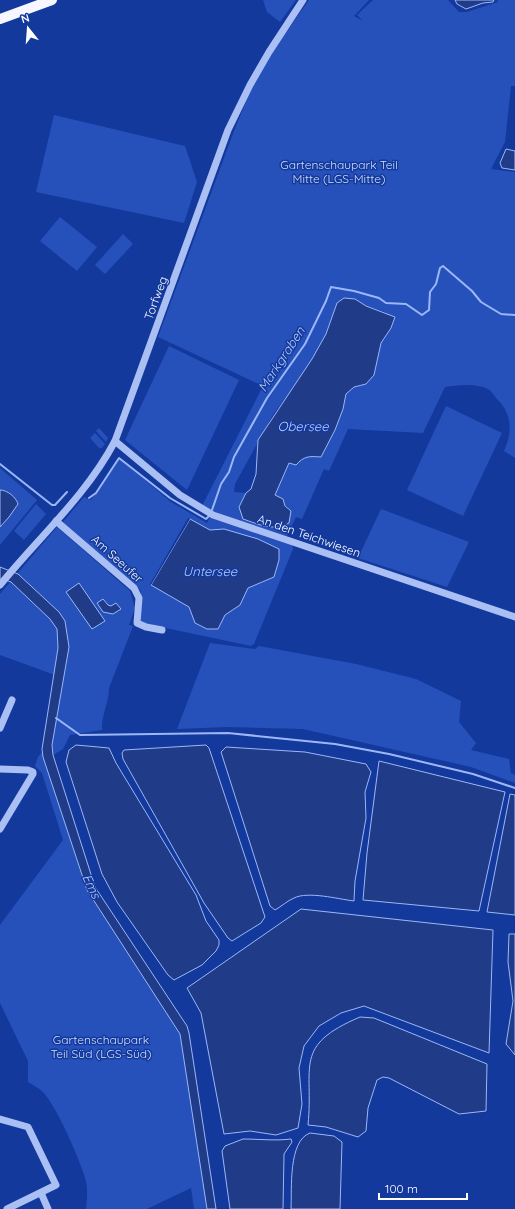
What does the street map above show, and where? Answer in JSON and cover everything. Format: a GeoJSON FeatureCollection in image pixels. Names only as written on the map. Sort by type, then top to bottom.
{"type":"FeatureCollection","features":[{"type":"Feature","properties":{"kind":"main road"},"geometry":{"type":"LineString","coordinates":[[0,19],[52,0]]}},
{"type":"Feature","properties":{"kind":"street","name":"Torfweg"},"geometry":{"type":"LineString","coordinates":[[1,584],[92,479],[115,441],[228,130],[268,52],[304,0]]}},
{"type":"Feature","properties":{"kind":"street","name":"An den Teichwiesen"},"geometry":{"type":"LineString","coordinates":[[115,441],[180,495],[213,515],[515,617]]}},
{"type":"Feature","properties":{"kind":"street","name":"Am Seeufer"},"geometry":{"type":"LineString","coordinates":[[56,521],[134,588],[139,598],[137,623],[162,630]]}},
{"type":"Feature","properties":{"kind":"street"},"geometry":{"type":"LineString","coordinates":[[0,728],[12,700]]}},
{"type":"Feature","properties":{"kind":"street"},"geometry":{"type":"LineString","coordinates":[[0,769],[28,770],[33,772],[32,777],[0,829]]}},
{"type":"Feature","properties":{"kind":"street"},"geometry":{"type":"LineString","coordinates":[[0,1119],[24,1125],[31,1132],[56,1185],[7,1209]]}},
{"type":"Feature","properties":{"kind":"street"},"geometry":{"type":"LineString","coordinates":[[41,1193],[48,1209]]}},
{"type":"Feature","properties":{"kind":"green space"},"geometry":{"type":"Polygon","coordinates":[[[263,0],[296,0],[280,22],[267,12],[263,0]]]}},
{"type":"Feature","properties":{"kind":"green space","name":"Gartenschaupark Teil Mitte (LGS-Mitte)"},"geometry":{"type":"Polygon","coordinates":[[[309,0],[369,0],[354,16],[363,21],[357,15],[373,0],[448,0],[459,12],[467,12],[498,2],[497,0],[515,0],[515,86],[511,86],[505,142],[491,169],[515,172],[515,458],[504,451],[510,429],[508,416],[501,404],[490,391],[483,387],[473,385],[445,387],[423,433],[348,429],[329,471],[324,469],[302,519],[296,517],[287,536],[217,513],[202,506],[263,386],[158,337],[234,131],[252,87],[275,48],[309,0]],[[355,299],[337,303],[326,334],[312,359],[295,386],[274,413],[235,484],[234,492],[246,493],[239,507],[291,511],[275,495],[289,463],[311,456],[343,409],[346,394],[354,387],[366,384],[374,375],[381,343],[391,328],[385,312],[366,306],[355,299]]]}},
{"type":"Feature","properties":{"kind":"green space"},"geometry":{"type":"Polygon","coordinates":[[[54,115],[185,146],[197,182],[184,223],[36,192],[54,115]]]}},
{"type":"Feature","properties":{"kind":"green space"},"geometry":{"type":"Polygon","coordinates":[[[60,217],[97,247],[77,271],[40,241],[60,217]]]}},
{"type":"Feature","properties":{"kind":"green space"},"geometry":{"type":"Polygon","coordinates":[[[123,234],[133,244],[105,274],[95,265],[123,234]]]}},
{"type":"Feature","properties":{"kind":"green space"},"geometry":{"type":"Polygon","coordinates":[[[169,346],[239,380],[187,490],[125,440],[169,346]]]}},
{"type":"Feature","properties":{"kind":"green space"},"geometry":{"type":"Polygon","coordinates":[[[446,406],[502,433],[463,516],[407,490],[446,406]]]}},
{"type":"Feature","properties":{"kind":"green space"},"geometry":{"type":"Polygon","coordinates":[[[99,428],[108,438],[106,442],[96,431],[99,428]]]}},
{"type":"Feature","properties":{"kind":"green space"},"geometry":{"type":"Polygon","coordinates":[[[95,433],[105,444],[102,448],[99,448],[90,438],[95,433]]]}},
{"type":"Feature","properties":{"kind":"green space"},"geometry":{"type":"Polygon","coordinates":[[[118,460],[121,460],[171,502],[207,523],[210,517],[292,544],[293,549],[254,644],[251,646],[147,624],[141,621],[141,591],[62,523],[84,497],[91,500],[118,460]],[[224,529],[210,530],[189,607],[195,623],[218,629],[225,615],[240,605],[248,588],[263,582],[224,529]]]}},
{"type":"Feature","properties":{"kind":"green space"},"geometry":{"type":"Polygon","coordinates":[[[0,468],[37,500],[0,545],[0,527],[17,505],[17,500],[4,490],[0,490],[0,468]]]}},
{"type":"Feature","properties":{"kind":"green space"},"geometry":{"type":"Polygon","coordinates":[[[36,504],[46,514],[24,540],[14,531],[36,504]]]}},
{"type":"Feature","properties":{"kind":"green space"},"geometry":{"type":"Polygon","coordinates":[[[381,509],[469,542],[447,587],[358,558],[381,509]]]}},
{"type":"Feature","properties":{"kind":"green space"},"geometry":{"type":"Polygon","coordinates":[[[57,527],[130,591],[135,608],[129,625],[133,626],[109,688],[102,730],[70,735],[63,749],[53,755],[52,745],[64,675],[52,674],[0,655],[0,594],[57,527]]]}},
{"type":"Feature","properties":{"kind":"green space"},"geometry":{"type":"Polygon","coordinates":[[[210,643],[255,649],[259,646],[356,664],[416,679],[461,701],[459,722],[476,743],[471,750],[509,759],[511,773],[515,775],[515,783],[471,767],[303,729],[228,727],[177,729],[210,643]]]}},
{"type":"Feature","properties":{"kind":"green space","name":"Gartenschaupark Teil Süd (LGS-Süd)"},"geometry":{"type":"Polygon","coordinates":[[[42,752],[83,880],[180,1034],[207,1209],[194,1209],[191,1188],[147,1209],[86,1209],[86,1181],[68,1135],[49,1099],[43,1092],[28,1082],[28,1061],[0,1003],[0,925],[63,840],[42,773],[35,766],[38,757],[42,752]]]}},
{"type":"Feature","properties":{"kind":"water"},"geometry":{"type":"Polygon","coordinates":[[[455,0],[494,0],[493,2],[483,3],[466,9],[457,4],[455,0]]]}},
{"type":"Feature","properties":{"kind":"water"},"geometry":{"type":"Polygon","coordinates":[[[506,149],[515,151],[515,170],[502,168],[500,163],[506,149]]]}},
{"type":"Feature","properties":{"kind":"water","name":"Obersee"},"geometry":{"type":"Polygon","coordinates":[[[344,298],[355,299],[366,306],[395,317],[391,328],[381,343],[374,375],[366,384],[354,387],[346,394],[343,409],[335,430],[321,457],[307,457],[296,465],[289,463],[275,495],[283,499],[285,506],[291,511],[289,523],[283,526],[272,527],[260,525],[243,519],[239,507],[246,493],[251,489],[256,474],[258,440],[312,359],[326,334],[337,303],[344,298]]]}},
{"type":"Feature","properties":{"kind":"water"},"geometry":{"type":"Polygon","coordinates":[[[0,490],[11,494],[18,504],[0,527],[0,490]]]}},
{"type":"Feature","properties":{"kind":"water","name":"Untersee"},"geometry":{"type":"Polygon","coordinates":[[[190,519],[210,530],[224,529],[258,539],[279,549],[279,560],[274,577],[248,588],[240,605],[225,615],[218,629],[207,629],[195,623],[189,607],[151,585],[190,519]]]}},
{"type":"Feature","properties":{"kind":"water","name":"Ems"},"geometry":{"type":"Polygon","coordinates":[[[0,567],[18,574],[59,612],[65,621],[69,647],[52,745],[53,755],[95,887],[187,1026],[216,1209],[207,1209],[180,1034],[87,890],[43,757],[42,749],[58,648],[57,629],[50,619],[11,582],[0,578],[0,567]]]}},
{"type":"Feature","properties":{"kind":"water"},"geometry":{"type":"Polygon","coordinates":[[[79,583],[105,621],[92,629],[66,592],[79,583]]]}},
{"type":"Feature","properties":{"kind":"water"},"geometry":{"type":"Polygon","coordinates":[[[103,599],[108,605],[111,606],[116,603],[121,609],[113,614],[103,612],[97,603],[103,599]]]}},
{"type":"Feature","properties":{"kind":"water"},"geometry":{"type":"Polygon","coordinates":[[[76,745],[109,748],[116,763],[196,895],[206,921],[219,940],[219,945],[216,951],[202,965],[174,980],[168,975],[117,902],[102,874],[66,762],[69,750],[76,745]]]}},
{"type":"Feature","properties":{"kind":"water"},"geometry":{"type":"Polygon","coordinates":[[[206,745],[209,748],[265,917],[261,923],[232,941],[228,938],[204,903],[123,759],[122,753],[124,750],[206,745]]]}},
{"type":"Feature","properties":{"kind":"water"},"geometry":{"type":"Polygon","coordinates":[[[226,747],[305,752],[366,764],[371,772],[365,792],[366,818],[355,881],[354,901],[307,895],[294,898],[275,910],[270,906],[221,752],[226,747]]]}},
{"type":"Feature","properties":{"kind":"water"},"geometry":{"type":"Polygon","coordinates":[[[379,761],[505,792],[479,911],[363,900],[367,853],[379,761]]]}},
{"type":"Feature","properties":{"kind":"water"},"geometry":{"type":"Polygon","coordinates":[[[510,794],[515,795],[515,915],[487,912],[510,794]]]}},
{"type":"Feature","properties":{"kind":"water"},"geometry":{"type":"Polygon","coordinates":[[[301,909],[493,930],[489,1053],[364,1006],[341,1013],[319,1026],[304,1046],[299,1068],[302,1104],[298,1128],[276,1135],[250,1131],[224,1134],[201,1013],[187,988],[301,909]]]}},
{"type":"Feature","properties":{"kind":"water"},"geometry":{"type":"Polygon","coordinates":[[[509,934],[515,934],[515,1055],[506,1044],[513,1001],[508,962],[509,934]]]}},
{"type":"Feature","properties":{"kind":"water"},"geometry":{"type":"Polygon","coordinates":[[[360,1017],[374,1018],[487,1064],[486,1111],[459,1114],[389,1078],[383,1077],[377,1080],[368,1108],[366,1131],[358,1137],[326,1127],[308,1125],[309,1073],[315,1048],[324,1038],[338,1028],[360,1017]]]}},
{"type":"Feature","properties":{"kind":"water"},"geometry":{"type":"Polygon","coordinates":[[[310,1133],[334,1136],[342,1142],[340,1209],[291,1209],[292,1178],[295,1155],[298,1145],[303,1138],[310,1133]]]}},
{"type":"Feature","properties":{"kind":"water"},"geometry":{"type":"Polygon","coordinates":[[[243,1139],[291,1139],[292,1142],[284,1154],[283,1209],[230,1209],[222,1151],[225,1146],[243,1139]]]}},
{"type":"Feature","properties":{"kind":"pier"},"geometry":{"type":"Polygon","coordinates":[[[188,518],[190,519],[151,585],[150,584],[188,518]]]}},
{"type":"Feature","properties":{"kind":"waterway","name":"Markgraben"},"geometry":{"type":"LineString","coordinates":[[212,510],[221,484],[229,472],[234,457],[267,398],[305,344],[326,301],[331,287],[354,291],[379,298],[386,303],[406,304],[422,315],[429,310],[430,292],[436,284],[440,268],[443,266],[472,291],[481,302],[501,314],[515,315]]}},
{"type":"Feature","properties":{"kind":"waterway","name":"Markgraben"},"geometry":{"type":"LineString","coordinates":[[89,498],[96,493],[119,458],[170,498],[206,519],[209,516]]}},
{"type":"Feature","properties":{"kind":"waterway","name":"Markgraben"},"geometry":{"type":"LineString","coordinates":[[0,464],[52,505],[55,505],[67,492]]}},
{"type":"Feature","properties":{"kind":"waterway"},"geometry":{"type":"LineString","coordinates":[[56,718],[80,735],[228,733],[335,744],[389,754],[473,774],[515,788]]}}]}
